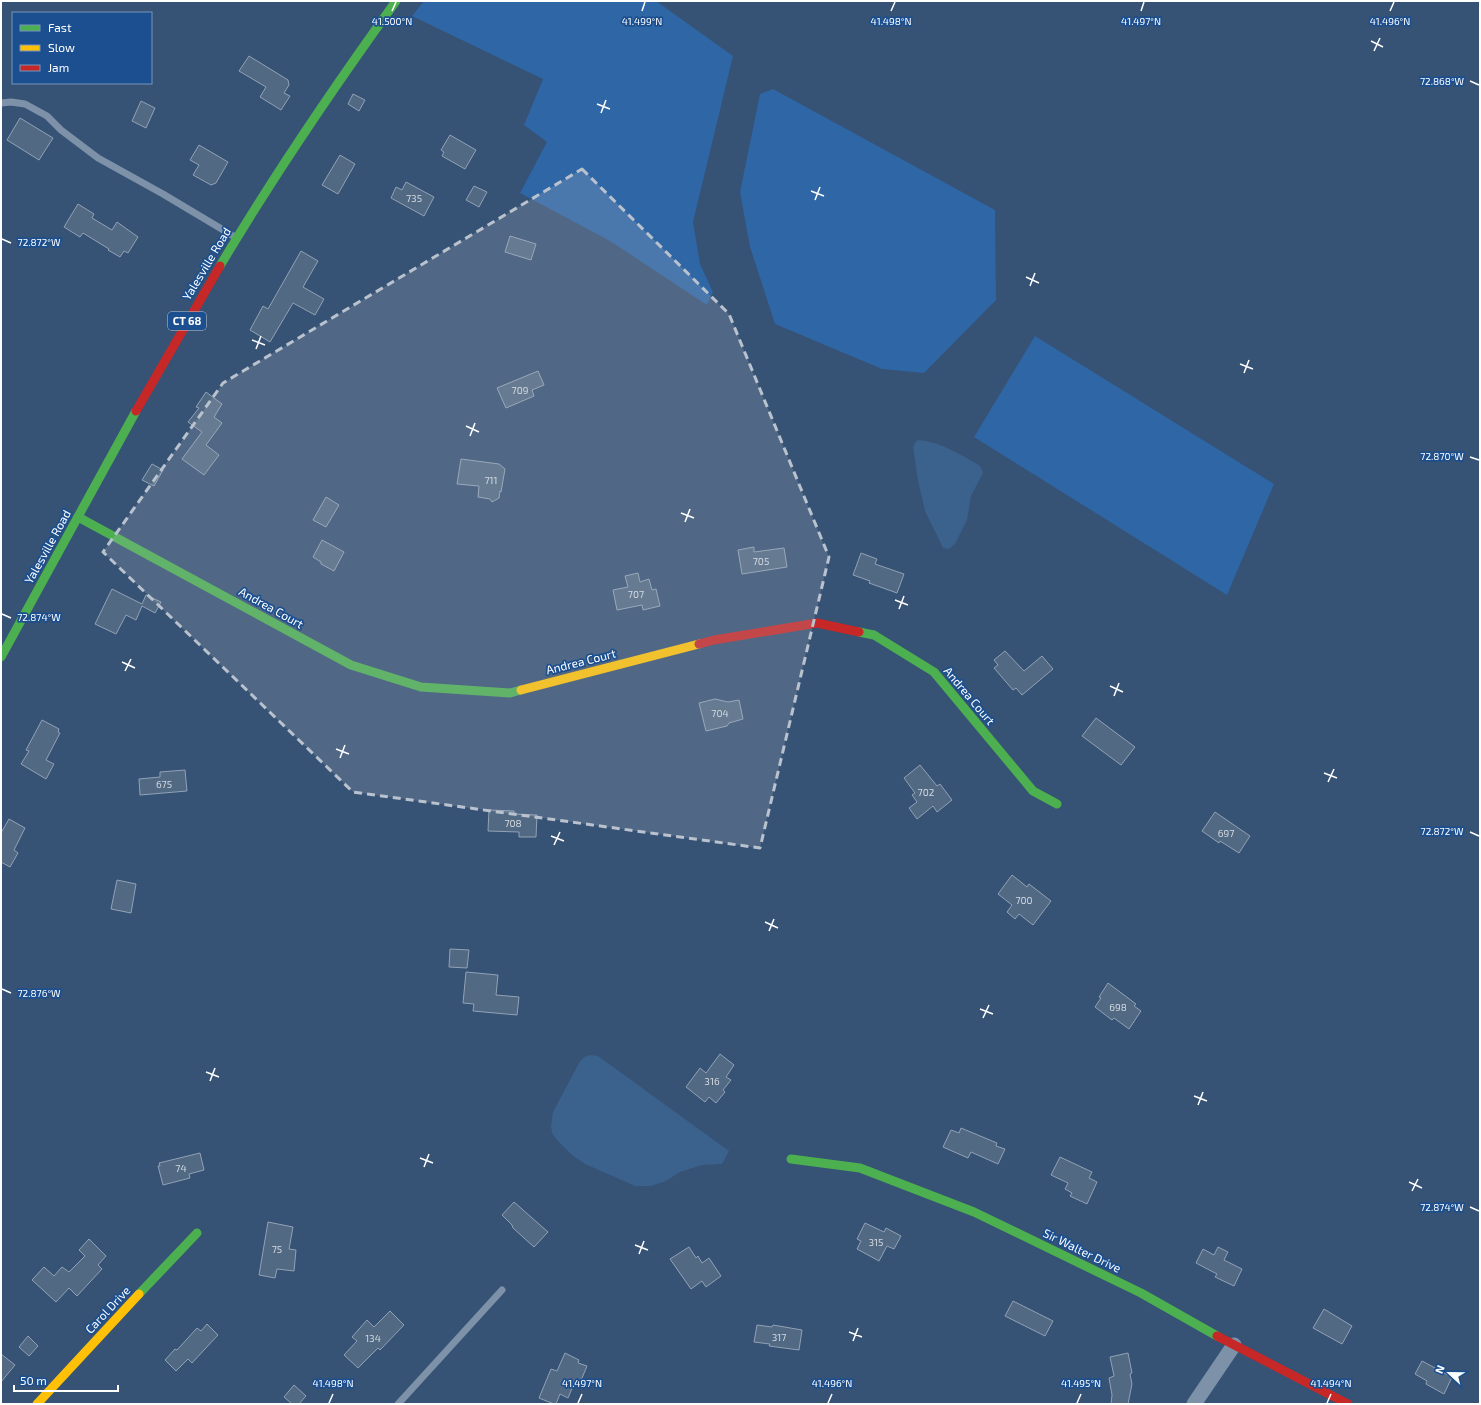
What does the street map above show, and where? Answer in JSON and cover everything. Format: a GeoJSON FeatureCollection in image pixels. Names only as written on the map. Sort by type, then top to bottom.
{"type":"FeatureCollection","features":[{"type":"Feature","properties":{"kind":"street","name":"Yalesville Road"},"geometry":{"type":"LineString","coordinates":[[1,655],[174,343],[237,238],[298,142],[396,1]]}},
{"type":"Feature","properties":{"kind":"street","name":"Andrea Court"},"geometry":{"type":"LineString","coordinates":[[78,517],[351,665],[421,687],[510,693],[714,640],[817,623],[874,635],[934,672],[1033,791],[1057,804]]}},
{"type":"Feature","properties":{"kind":"street","name":"Sir Walter Drive"},"geometry":{"type":"LineString","coordinates":[[791,1159],[860,1168],[974,1212],[1141,1293],[1234,1345],[1348,1404]]}},
{"type":"Feature","properties":{"kind":"street","name":"Carol Drive"},"geometry":{"type":"LineString","coordinates":[[37,1404],[197,1233]]}},
{"type":"Feature","properties":{"kind":"street"},"geometry":{"type":"LineString","coordinates":[[1194,1404],[1234,1345]]}},
{"type":"Feature","properties":{"kind":"lane"},"geometry":{"type":"LineString","coordinates":[[1,103],[11,102],[24,104],[47,116],[61,130],[98,158],[163,194],[237,238]]}},
{"type":"Feature","properties":{"kind":"lane"},"geometry":{"type":"LineString","coordinates":[[398,1404],[502,1290]]}},
{"type":"Feature","properties":{"kind":"highlighted area"},"geometry":{"type":"Polygon","coordinates":[[[582,169],[729,314],[829,557],[760,848],[353,792],[103,552],[223,383],[582,169]]]}},
{"type":"Feature","properties":{"kind":"shaded area"},"geometry":{"type":"Polygon","coordinates":[[[424,1],[656,1],[733,56],[693,222],[700,264],[713,292],[707,305],[610,241],[520,193],[547,142],[524,125],[543,79],[412,16],[424,1]]]}},
{"type":"Feature","properties":{"kind":"shaded area"},"geometry":{"type":"Polygon","coordinates":[[[773,89],[995,210],[996,300],[924,373],[882,369],[775,324],[750,247],[740,192],[760,94],[773,89]]]}},
{"type":"Feature","properties":{"kind":"shaded area"},"geometry":{"type":"Polygon","coordinates":[[[1035,336],[1274,484],[1227,595],[974,437],[1035,336]]]}},
{"type":"Feature","properties":{"kind":"shaded area"},"geometry":{"type":"Polygon","coordinates":[[[919,440],[935,443],[951,450],[980,466],[983,472],[971,496],[967,520],[955,544],[949,549],[943,548],[925,511],[918,481],[913,447],[916,441],[919,440]]]}},
{"type":"Feature","properties":{"kind":"shaded area"},"geometry":{"type":"Polygon","coordinates":[[[591,1055],[598,1056],[729,1151],[722,1164],[702,1165],[680,1172],[666,1181],[651,1186],[635,1186],[585,1164],[572,1155],[552,1133],[551,1126],[553,1112],[579,1063],[584,1057],[591,1055]]]}},
{"type":"Feature","properties":{"kind":"building"},"geometry":{"type":"Polygon","coordinates":[[[249,56],[288,80],[289,85],[284,93],[290,96],[281,110],[260,97],[266,87],[239,71],[249,56]]]}},
{"type":"Feature","properties":{"kind":"building"},"geometry":{"type":"Polygon","coordinates":[[[353,94],[365,100],[359,111],[348,104],[353,94]]]}},
{"type":"Feature","properties":{"kind":"building"},"geometry":{"type":"Polygon","coordinates":[[[141,101],[155,108],[146,128],[132,121],[141,101]]]}},
{"type":"Feature","properties":{"kind":"building"},"geometry":{"type":"Polygon","coordinates":[[[20,118],[53,138],[39,160],[7,140],[20,118]]]}},
{"type":"Feature","properties":{"kind":"building"},"geometry":{"type":"Polygon","coordinates":[[[450,135],[476,150],[465,169],[442,156],[444,152],[441,150],[450,135]]]}},
{"type":"Feature","properties":{"kind":"building"},"geometry":{"type":"Polygon","coordinates":[[[199,145],[228,162],[216,183],[211,185],[193,175],[199,165],[190,160],[199,145]]]}},
{"type":"Feature","properties":{"kind":"building"},"geometry":{"type":"Polygon","coordinates":[[[340,155],[355,164],[338,194],[322,185],[340,155]]]}},
{"type":"Feature","properties":{"kind":"building"},"geometry":{"type":"Polygon","coordinates":[[[406,182],[434,197],[424,216],[391,198],[396,187],[402,190],[406,182]]]}},
{"type":"Feature","properties":{"kind":"building"},"geometry":{"type":"Polygon","coordinates":[[[474,186],[487,192],[479,207],[466,200],[474,186]]]}},
{"type":"Feature","properties":{"kind":"building"},"geometry":{"type":"Polygon","coordinates":[[[78,204],[94,214],[92,218],[112,230],[117,222],[138,237],[128,253],[124,251],[120,257],[83,233],[80,237],[64,227],[78,204]]]}},
{"type":"Feature","properties":{"kind":"building"},"geometry":{"type":"Polygon","coordinates":[[[510,236],[536,244],[531,260],[505,252],[510,236]]]}},
{"type":"Feature","properties":{"kind":"building"},"geometry":{"type":"Polygon","coordinates":[[[301,251],[318,261],[303,287],[324,299],[315,315],[293,303],[270,342],[250,330],[263,306],[268,309],[301,251]]]}},
{"type":"Feature","properties":{"kind":"building"},"geometry":{"type":"Polygon","coordinates":[[[538,371],[544,385],[532,390],[534,396],[506,408],[497,388],[538,371]]]}},
{"type":"Feature","properties":{"kind":"building"},"geometry":{"type":"Polygon","coordinates":[[[206,392],[222,404],[214,417],[222,423],[206,445],[219,455],[204,475],[182,459],[202,432],[188,422],[199,408],[196,407],[206,392]]]}},
{"type":"Feature","properties":{"kind":"building"},"geometry":{"type":"Polygon","coordinates":[[[461,459],[499,464],[505,469],[499,498],[492,502],[490,499],[478,497],[479,486],[457,484],[461,459]]]}},
{"type":"Feature","properties":{"kind":"building"},"geometry":{"type":"Polygon","coordinates":[[[152,464],[163,470],[154,486],[142,480],[152,464]]]}},
{"type":"Feature","properties":{"kind":"building"},"geometry":{"type":"Polygon","coordinates":[[[326,497],[339,505],[326,527],[313,520],[326,497]]]}},
{"type":"Feature","properties":{"kind":"building"},"geometry":{"type":"Polygon","coordinates":[[[322,540],[344,552],[334,571],[321,564],[321,562],[313,557],[322,540]]]}},
{"type":"Feature","properties":{"kind":"building"},"geometry":{"type":"Polygon","coordinates":[[[754,547],[754,552],[784,548],[787,567],[742,574],[738,550],[754,547]]]}},
{"type":"Feature","properties":{"kind":"building"},"geometry":{"type":"Polygon","coordinates":[[[861,553],[877,559],[875,564],[904,574],[897,593],[869,583],[870,581],[853,575],[861,553]]]}},
{"type":"Feature","properties":{"kind":"building"},"geometry":{"type":"Polygon","coordinates":[[[638,573],[640,582],[649,579],[652,590],[656,589],[660,606],[643,610],[642,605],[617,610],[613,590],[628,587],[625,576],[638,573]]]}},
{"type":"Feature","properties":{"kind":"building"},"geometry":{"type":"Polygon","coordinates":[[[112,589],[142,604],[146,595],[161,602],[155,613],[142,606],[136,620],[126,615],[116,634],[95,624],[112,589]]]}},
{"type":"Feature","properties":{"kind":"building"},"geometry":{"type":"Polygon","coordinates":[[[1005,651],[1024,671],[1042,656],[1053,669],[1022,695],[1016,688],[1013,690],[994,668],[998,665],[994,660],[1005,651]]]}},
{"type":"Feature","properties":{"kind":"building"},"geometry":{"type":"Polygon","coordinates":[[[715,699],[728,702],[739,700],[743,719],[729,723],[727,726],[706,731],[699,703],[715,699]]]}},
{"type":"Feature","properties":{"kind":"building"},"geometry":{"type":"Polygon","coordinates":[[[1096,718],[1135,747],[1121,765],[1082,736],[1096,718]]]}},
{"type":"Feature","properties":{"kind":"building"},"geometry":{"type":"Polygon","coordinates":[[[42,720],[59,729],[58,732],[60,733],[46,760],[54,764],[46,779],[21,764],[29,751],[26,750],[42,720]]]}},
{"type":"Feature","properties":{"kind":"building"},"geometry":{"type":"Polygon","coordinates":[[[920,765],[937,786],[940,784],[952,800],[937,812],[933,806],[917,819],[909,808],[917,802],[912,795],[915,793],[904,778],[920,765]]]}},
{"type":"Feature","properties":{"kind":"building"},"geometry":{"type":"Polygon","coordinates":[[[185,770],[187,791],[140,795],[139,779],[160,777],[160,772],[185,770]]]}},
{"type":"Feature","properties":{"kind":"building"},"geometry":{"type":"Polygon","coordinates":[[[489,810],[514,811],[514,814],[537,815],[536,837],[519,837],[519,832],[488,831],[489,810]]]}},
{"type":"Feature","properties":{"kind":"building"},"geometry":{"type":"Polygon","coordinates":[[[1215,812],[1250,836],[1239,853],[1220,841],[1219,843],[1202,831],[1215,812]]]}},
{"type":"Feature","properties":{"kind":"building"},"geometry":{"type":"Polygon","coordinates":[[[9,819],[25,828],[14,850],[18,853],[10,867],[1,862],[1,833],[9,819]]]}},
{"type":"Feature","properties":{"kind":"building"},"geometry":{"type":"Polygon","coordinates":[[[1012,875],[1027,887],[1029,884],[1051,901],[1033,925],[1019,914],[1015,919],[1007,912],[1012,905],[998,894],[1012,875]]]}},
{"type":"Feature","properties":{"kind":"building"},"geometry":{"type":"Polygon","coordinates":[[[117,880],[136,884],[131,913],[111,909],[117,880]]]}},
{"type":"Feature","properties":{"kind":"building"},"geometry":{"type":"Polygon","coordinates":[[[450,949],[469,950],[467,968],[449,967],[450,949]]]}},
{"type":"Feature","properties":{"kind":"building"},"geometry":{"type":"Polygon","coordinates":[[[466,972],[498,975],[496,995],[519,997],[517,1015],[473,1011],[474,1004],[463,1003],[466,972]]]}},
{"type":"Feature","properties":{"kind":"building"},"geometry":{"type":"Polygon","coordinates":[[[1108,983],[1136,1004],[1134,1006],[1141,1011],[1129,1029],[1114,1018],[1112,1020],[1095,1007],[1101,998],[1099,997],[1108,983]]]}},
{"type":"Feature","properties":{"kind":"building"},"geometry":{"type":"Polygon","coordinates":[[[720,1054],[734,1065],[726,1077],[731,1080],[723,1090],[725,1092],[716,1103],[709,1097],[705,1102],[686,1087],[700,1068],[706,1073],[720,1054]]]}},
{"type":"Feature","properties":{"kind":"building"},"geometry":{"type":"Polygon","coordinates":[[[961,1128],[997,1143],[996,1146],[1005,1149],[998,1164],[971,1152],[968,1158],[943,1147],[951,1130],[959,1133],[961,1128]]]}},
{"type":"Feature","properties":{"kind":"building"},"geometry":{"type":"Polygon","coordinates":[[[200,1153],[204,1170],[189,1174],[190,1178],[163,1185],[158,1166],[160,1166],[159,1163],[200,1153]]]}},
{"type":"Feature","properties":{"kind":"building"},"geometry":{"type":"Polygon","coordinates":[[[1060,1157],[1092,1172],[1089,1178],[1097,1182],[1087,1204],[1070,1196],[1072,1193],[1065,1189],[1068,1183],[1051,1175],[1060,1157]]]}},
{"type":"Feature","properties":{"kind":"building"},"geometry":{"type":"Polygon","coordinates":[[[514,1202],[548,1232],[534,1247],[513,1228],[502,1215],[514,1202]]]}},
{"type":"Feature","properties":{"kind":"building"},"geometry":{"type":"Polygon","coordinates":[[[268,1222],[293,1227],[289,1249],[296,1250],[294,1271],[277,1269],[275,1278],[259,1275],[268,1222]]]}},
{"type":"Feature","properties":{"kind":"building"},"geometry":{"type":"Polygon","coordinates":[[[865,1223],[884,1232],[886,1228],[901,1236],[894,1249],[887,1246],[879,1261],[857,1249],[861,1241],[857,1239],[865,1223]]]}},
{"type":"Feature","properties":{"kind":"building"},"geometry":{"type":"Polygon","coordinates":[[[89,1239],[106,1256],[98,1265],[102,1269],[77,1296],[69,1288],[56,1302],[32,1280],[44,1267],[54,1276],[62,1267],[69,1272],[85,1256],[79,1250],[89,1239]]]}},
{"type":"Feature","properties":{"kind":"building"},"geometry":{"type":"Polygon","coordinates":[[[689,1247],[696,1258],[698,1256],[702,1263],[709,1258],[721,1276],[706,1287],[702,1281],[691,1289],[670,1259],[689,1247]]]}},
{"type":"Feature","properties":{"kind":"building"},"geometry":{"type":"Polygon","coordinates":[[[1218,1247],[1228,1252],[1224,1260],[1242,1269],[1234,1286],[1215,1277],[1217,1274],[1196,1263],[1203,1249],[1214,1255],[1218,1247]]]}},
{"type":"Feature","properties":{"kind":"building"},"geometry":{"type":"Polygon","coordinates":[[[1013,1301],[1053,1321],[1045,1336],[1005,1316],[1013,1301]]]}},
{"type":"Feature","properties":{"kind":"building"},"geometry":{"type":"Polygon","coordinates":[[[1324,1309],[1352,1326],[1342,1344],[1313,1328],[1324,1309]]]}},
{"type":"Feature","properties":{"kind":"building"},"geometry":{"type":"Polygon","coordinates":[[[390,1311],[404,1325],[380,1350],[378,1348],[358,1368],[344,1355],[357,1341],[352,1337],[367,1320],[374,1327],[390,1311]]]}},
{"type":"Feature","properties":{"kind":"building"},"geometry":{"type":"Polygon","coordinates":[[[207,1324],[218,1335],[192,1363],[188,1359],[176,1371],[165,1360],[175,1349],[177,1350],[197,1328],[201,1331],[207,1324]]]}},
{"type":"Feature","properties":{"kind":"building"},"geometry":{"type":"Polygon","coordinates":[[[757,1325],[772,1327],[773,1325],[802,1330],[799,1350],[769,1346],[770,1344],[754,1342],[757,1325]]]}},
{"type":"Feature","properties":{"kind":"building"},"geometry":{"type":"Polygon","coordinates":[[[28,1336],[38,1346],[29,1356],[19,1347],[28,1336]]]}},
{"type":"Feature","properties":{"kind":"building"},"geometry":{"type":"Polygon","coordinates":[[[565,1353],[579,1360],[578,1363],[587,1366],[580,1383],[575,1381],[568,1398],[560,1394],[556,1404],[554,1404],[539,1398],[551,1369],[557,1371],[565,1353]]]}},
{"type":"Feature","properties":{"kind":"building"},"geometry":{"type":"Polygon","coordinates":[[[1128,1353],[1132,1373],[1130,1374],[1132,1384],[1128,1404],[1111,1404],[1112,1395],[1109,1378],[1114,1376],[1110,1357],[1128,1353]]]}},
{"type":"Feature","properties":{"kind":"building"},"geometry":{"type":"Polygon","coordinates":[[[1,1354],[15,1365],[1,1382],[1,1354]]]}},
{"type":"Feature","properties":{"kind":"building"},"geometry":{"type":"Polygon","coordinates":[[[1422,1361],[1452,1377],[1444,1394],[1426,1384],[1427,1381],[1415,1374],[1422,1361]]]}},
{"type":"Feature","properties":{"kind":"building"},"geometry":{"type":"Polygon","coordinates":[[[294,1385],[306,1396],[299,1404],[292,1404],[284,1397],[294,1385]]]}},
{"type":"Feature","properties":{"kind":"traffic: fast"},"geometry":{"type":"LineString","coordinates":[[220,266],[305,132],[396,1]]}},
{"type":"Feature","properties":{"kind":"traffic: fast"},"geometry":{"type":"LineString","coordinates":[[1,657],[136,411]]}},
{"type":"Feature","properties":{"kind":"traffic: fast"},"geometry":{"type":"LineString","coordinates":[[78,517],[351,665],[421,687],[510,693],[521,690]]}},
{"type":"Feature","properties":{"kind":"traffic: fast"},"geometry":{"type":"LineString","coordinates":[[859,632],[874,635],[934,672],[1033,791],[1057,804]]}},
{"type":"Feature","properties":{"kind":"traffic: fast"},"geometry":{"type":"LineString","coordinates":[[791,1159],[860,1168],[974,1212],[1141,1293],[1217,1336]]}},
{"type":"Feature","properties":{"kind":"traffic: fast"},"geometry":{"type":"LineString","coordinates":[[139,1294],[197,1233]]}},
{"type":"Feature","properties":{"kind":"traffic: slow"},"geometry":{"type":"LineString","coordinates":[[521,690],[699,644]]}},
{"type":"Feature","properties":{"kind":"traffic: slow"},"geometry":{"type":"LineString","coordinates":[[37,1404],[139,1294]]}},
{"type":"Feature","properties":{"kind":"traffic: jam"},"geometry":{"type":"LineString","coordinates":[[136,411],[220,266]]}},
{"type":"Feature","properties":{"kind":"traffic: jam"},"geometry":{"type":"LineString","coordinates":[[699,644],[714,640],[817,623],[859,632]]}},
{"type":"Feature","properties":{"kind":"traffic: jam"},"geometry":{"type":"LineString","coordinates":[[1217,1336],[1348,1404]]}}]}
